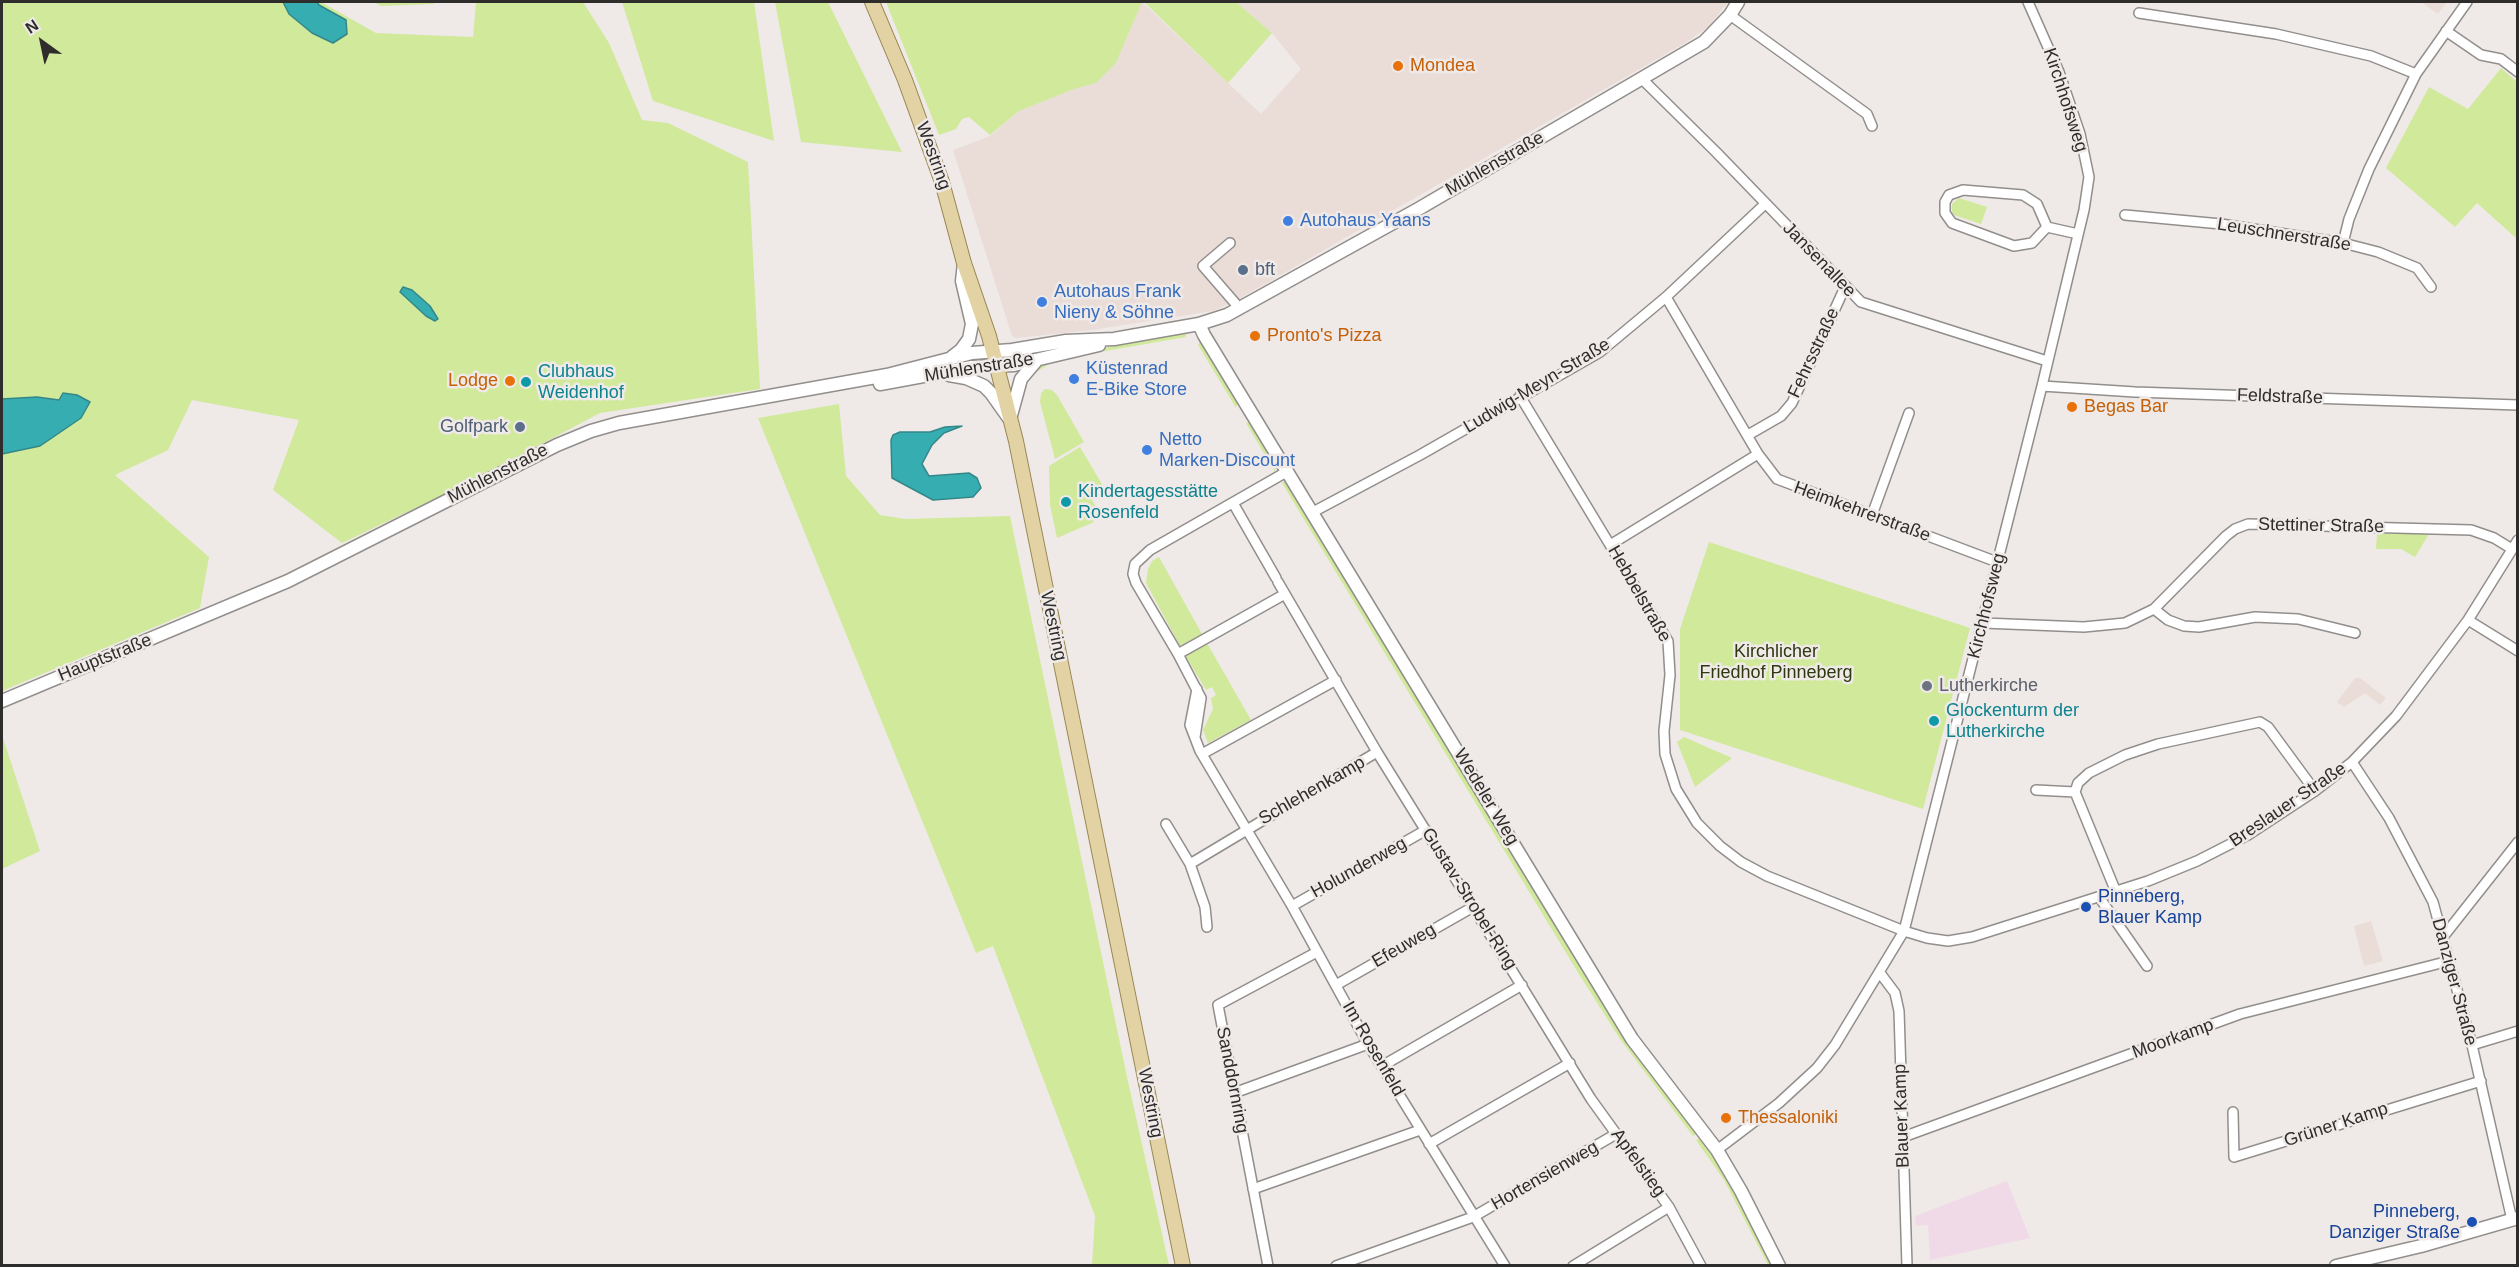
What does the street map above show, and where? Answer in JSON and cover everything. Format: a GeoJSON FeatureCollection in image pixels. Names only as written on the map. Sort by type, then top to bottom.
{"type":"FeatureCollection","features":[{"type":"Feature","properties":{"kind":"main road","name":"Westring"},"geometry":{"type":"LineString","coordinates":[[872,2],[905,80],[942,182],[1016,441],[1183,1266]]}},
{"type":"Feature","properties":{"kind":"main road","name":"Mühlenstraße"},"geometry":{"type":"LineString","coordinates":[[208,615],[321,566],[557,444],[591,431],[675,412],[887,375],[948,359],[1038,359],[1114,339],[1199,324],[1227,315],[1482,172],[1704,42],[1730,15],[1738,2]]}},
{"type":"Feature","properties":{"kind":"main road"},"geometry":{"type":"LineString","coordinates":[[948,359],[961,351],[969,339],[972,324],[962,281],[964,263]]}},
{"type":"Feature","properties":{"kind":"main road","name":"Wedeler Weg"},"geometry":{"type":"LineString","coordinates":[[1199,324],[1632,1039],[1717,1150],[1741,1191],[1779,1266]]}},
{"type":"Feature","properties":{"kind":"main road","name":"Mühlenstraße"},"geometry":{"type":"LineString","coordinates":[[807,390],[863,386],[942,374],[972,368],[994,359],[1066,341],[1114,339]]}},
{"type":"Feature","properties":{"kind":"main road"},"geometry":{"type":"LineString","coordinates":[[1010,420],[1021,379],[1038,359]]}},
{"type":"Feature","properties":{"kind":"main road"},"geometry":{"type":"LineString","coordinates":[[942,374],[966,378],[984,386],[1010,420]]}},
{"type":"Feature","properties":{"kind":"main road","name":"Hauptstraße"},"geometry":{"type":"LineString","coordinates":[[2,701],[208,615]]}},
{"type":"Feature","properties":{"kind":"main road"},"geometry":{"type":"LineString","coordinates":[[2336,1266],[2421,1246],[2515,1219]]}},
{"type":"Feature","properties":{"kind":"street","name":"Kirchhofsweg"},"geometry":{"type":"LineString","coordinates":[[1717,1150],[1779,1103],[1817,1068],[1836,1045],[1904,931],[2042,386],[2078,234],[2088,177],[2080,134],[2059,72],[2028,2]]}},
{"type":"Feature","properties":{"kind":"street"},"geometry":{"type":"LineString","coordinates":[[2343,243],[2364,180],[2416,74],[2467,2]]}},
{"type":"Feature","properties":{"kind":"street"},"geometry":{"type":"LineString","coordinates":[[2139,13],[2276,34],[2371,56],[2416,74]]}},
{"type":"Feature","properties":{"kind":"street"},"geometry":{"type":"LineString","coordinates":[[1730,15],[1867,114],[1872,126]]}},
{"type":"Feature","properties":{"kind":"street"},"geometry":{"type":"LineString","coordinates":[[2446,31],[2481,54],[2501,59],[2517,72]]}},
{"type":"Feature","properties":{"kind":"street","name":"Jansenallee"},"geometry":{"type":"LineString","coordinates":[[1641,78],[1861,302],[2047,361]]}},
{"type":"Feature","properties":{"kind":"street"},"geometry":{"type":"LineString","coordinates":[[1963,190],[2023,195],[2037,204],[2047,227],[2032,243],[2014,246],[1952,223],[1945,213],[1945,202],[1949,195],[1963,190]]}},
{"type":"Feature","properties":{"kind":"street","name":"Ludwig-Meyn-Straße"},"geometry":{"type":"LineString","coordinates":[[1313,512],[1420,455],[1600,352],[1666,297],[1765,204]]}},
{"type":"Feature","properties":{"kind":"street","name":"Leuschnerstraße"},"geometry":{"type":"LineString","coordinates":[[2124,215],[2222,224],[2343,243],[2378,252],[2417,268],[2432,287]]}},
{"type":"Feature","properties":{"kind":"street"},"geometry":{"type":"LineString","coordinates":[[2047,227],[2078,234]]}},
{"type":"Feature","properties":{"kind":"street"},"geometry":{"type":"LineString","coordinates":[[1230,243],[1203,266],[1235,303]]}},
{"type":"Feature","properties":{"kind":"street","name":"Fehrsstraße"},"geometry":{"type":"LineString","coordinates":[[1748,435],[1781,416],[1792,403],[1845,287]]}},
{"type":"Feature","properties":{"kind":"street","name":"Heimkehrerstraße"},"geometry":{"type":"LineString","coordinates":[[1666,297],[1758,454],[1781,481],[1997,562]]}},
{"type":"Feature","properties":{"kind":"street","name":"Feldstraße"},"geometry":{"type":"LineString","coordinates":[[2042,386],[2135,392],[2517,405]]}},
{"type":"Feature","properties":{"kind":"street","name":"Hebbelstraße"},"geometry":{"type":"LineString","coordinates":[[1520,396],[1668,641],[1671,658],[1664,730],[1665,754],[1676,789],[1696,823],[1720,846],[1755,870],[1796,889],[1866,914],[1904,931]]}},
{"type":"Feature","properties":{"kind":"street"},"geometry":{"type":"LineString","coordinates":[[1872,515],[1909,413]]}},
{"type":"Feature","properties":{"kind":"street"},"geometry":{"type":"LineString","coordinates":[[1610,544],[1758,454]]}},
{"type":"Feature","properties":{"kind":"street","name":"Im Rosenfeld"},"geometry":{"type":"LineString","coordinates":[[1288,471],[1150,550],[1135,564],[1133,574],[1201,698],[1195,740],[1202,754],[1292,906],[1368,1044],[1505,1266]]}},
{"type":"Feature","properties":{"kind":"street","name":"Gustav-Strobel-Ring"},"geometry":{"type":"LineString","coordinates":[[1233,503],[1377,752],[1570,1064]]}},
{"type":"Feature","properties":{"kind":"street","name":"Stettiner Straße"},"geometry":{"type":"LineString","coordinates":[[1983,623],[2108,626],[2125,623],[2154,609],[2226,536],[2235,529],[2248,524],[2471,530],[2494,538],[2512,549]]}},
{"type":"Feature","properties":{"kind":"street","name":"Breslauer Straße"},"geometry":{"type":"LineString","coordinates":[[1904,931],[1948,941],[1967,939],[2116,892],[2197,861],[2252,833],[2315,791],[2352,762],[2396,716],[2468,620],[2517,540]]}},
{"type":"Feature","properties":{"kind":"street"},"geometry":{"type":"LineString","coordinates":[[1178,654],[1285,594]]}},
{"type":"Feature","properties":{"kind":"street"},"geometry":{"type":"LineString","coordinates":[[2154,609],[2168,620],[2184,626],[2199,627],[2232,620],[2298,619],[2355,633]]}},
{"type":"Feature","properties":{"kind":"street"},"geometry":{"type":"LineString","coordinates":[[2468,620],[2517,651]]}},
{"type":"Feature","properties":{"kind":"street"},"geometry":{"type":"LineString","coordinates":[[1202,754],[1336,680]]}},
{"type":"Feature","properties":{"kind":"street"},"geometry":{"type":"LineString","coordinates":[[2116,892],[2075,792],[2078,783],[2089,773],[2125,755],[2186,736],[2259,722],[2268,727],[2315,791]]}},
{"type":"Feature","properties":{"kind":"street","name":"Schlehenkamp"},"geometry":{"type":"LineString","coordinates":[[1246,829],[1377,752]]}},
{"type":"Feature","properties":{"kind":"street","name":"Danziger Straße"},"geometry":{"type":"LineString","coordinates":[[2352,762],[2390,818],[2433,902],[2472,1045],[2515,1219]]}},
{"type":"Feature","properties":{"kind":"street"},"geometry":{"type":"LineString","coordinates":[[2036,790],[2075,792]]}},
{"type":"Feature","properties":{"kind":"street"},"geometry":{"type":"LineString","coordinates":[[1166,824],[1190,864],[1205,907],[1207,927]]}},
{"type":"Feature","properties":{"kind":"street"},"geometry":{"type":"LineString","coordinates":[[1190,864],[1246,829]]}},
{"type":"Feature","properties":{"kind":"street","name":"Holunderweg"},"geometry":{"type":"LineString","coordinates":[[1292,906],[1426,830]]}},
{"type":"Feature","properties":{"kind":"street"},"geometry":{"type":"LineString","coordinates":[[2443,937],[2517,842]]}},
{"type":"Feature","properties":{"kind":"street"},"geometry":{"type":"LineString","coordinates":[[2099,897],[2147,966]]}},
{"type":"Feature","properties":{"kind":"street","name":"Efeuweg"},"geometry":{"type":"LineString","coordinates":[[1336,985],[1473,907]]}},
{"type":"Feature","properties":{"kind":"street","name":"Sanddornring"},"geometry":{"type":"LineString","coordinates":[[1268,1266],[1218,1005],[1317,952]]}},
{"type":"Feature","properties":{"kind":"street","name":"Moorkamp"},"geometry":{"type":"LineString","coordinates":[[1903,1137],[2240,1014],[2449,961]]}},
{"type":"Feature","properties":{"kind":"street","name":"Blauer Kamp"},"geometry":{"type":"LineString","coordinates":[[1880,973],[1891,985],[1898,1002],[1907,1266]]}},
{"type":"Feature","properties":{"kind":"street"},"geometry":{"type":"LineString","coordinates":[[1382,1066],[1522,985]]}},
{"type":"Feature","properties":{"kind":"street"},"geometry":{"type":"LineString","coordinates":[[2472,1045],[2517,1031]]}},
{"type":"Feature","properties":{"kind":"street"},"geometry":{"type":"LineString","coordinates":[[1234,1093],[1368,1044]]}},
{"type":"Feature","properties":{"kind":"street"},"geometry":{"type":"LineString","coordinates":[[1429,1144],[1570,1064]]}},
{"type":"Feature","properties":{"kind":"street","name":"Apfelstieg"},"geometry":{"type":"LineString","coordinates":[[1570,1064],[1616,1134],[1670,1207],[1701,1266]]}},
{"type":"Feature","properties":{"kind":"street","name":"Grüner Kamp"},"geometry":{"type":"LineString","coordinates":[[2233,1112],[2234,1156],[2481,1081]]}},
{"type":"Feature","properties":{"kind":"street"},"geometry":{"type":"LineString","coordinates":[[1253,1189],[1420,1130]]}},
{"type":"Feature","properties":{"kind":"street","name":"Hortensienweg"},"geometry":{"type":"LineString","coordinates":[[1473,1217],[1616,1134]]}},
{"type":"Feature","properties":{"kind":"street"},"geometry":{"type":"LineString","coordinates":[[1572,1266],[1670,1207]]}},
{"type":"Feature","properties":{"kind":"street"},"geometry":{"type":"LineString","coordinates":[[1336,1266],[1473,1217]]}},
{"type":"Feature","properties":{"kind":"shaded area"},"geometry":{"type":"Polygon","coordinates":[[[1142,2],[1261,114],[1301,69],[1272,33],[1236,2],[1728,2],[1710,25],[1690,40],[1237,300],[1213,311],[1092,330],[1017,338],[1012,336],[953,150],[990,136],[1019,111],[1074,89],[1096,83],[1116,63],[1142,2]]]}},
{"type":"Feature","properties":{"kind":"shaded area"},"geometry":{"type":"Polygon","coordinates":[[[2421,2],[2447,2],[2438,14],[2421,2]]]}},
{"type":"Feature","properties":{"kind":"shaded area"},"geometry":{"type":"Polygon","coordinates":[[[2355,678],[2360,678],[2386,698],[2380,705],[2365,693],[2344,707],[2337,702],[2355,678]]]}},
{"type":"Feature","properties":{"kind":"shaded area"},"geometry":{"type":"Polygon","coordinates":[[[2371,921],[2383,961],[2364,966],[2354,926],[2371,921]]]}},
{"type":"Feature","properties":{"kind":"shaded area"},"geometry":{"type":"Polygon","coordinates":[[[2007,1181],[2030,1238],[1930,1260],[1928,1225],[1916,1226],[1915,1216],[2007,1181]]]}},
{"type":"Feature","properties":{"kind":"green space"},"geometry":{"type":"Polygon","coordinates":[[[2,2],[321,2],[376,33],[473,37],[476,2],[583,2],[609,43],[642,120],[668,123],[748,162],[760,389],[600,413],[472,481],[342,543],[273,490],[299,420],[192,400],[168,450],[115,475],[209,557],[200,608],[2,691],[2,2]]]}},
{"type":"Feature","properties":{"kind":"green space"},"geometry":{"type":"Polygon","coordinates":[[[372,2],[434,2],[434,4],[382,6],[372,2]]]}},
{"type":"Feature","properties":{"kind":"green space"},"geometry":{"type":"Polygon","coordinates":[[[622,2],[754,2],[774,141],[653,101],[622,2]]]}},
{"type":"Feature","properties":{"kind":"green space"},"geometry":{"type":"Polygon","coordinates":[[[775,2],[828,2],[902,152],[801,142],[775,2]]]}},
{"type":"Feature","properties":{"kind":"green space"},"geometry":{"type":"Polygon","coordinates":[[[886,2],[1142,2],[1116,63],[1096,83],[1074,89],[1019,111],[990,135],[969,117],[962,119],[956,129],[939,135],[886,2]]]}},
{"type":"Feature","properties":{"kind":"green space"},"geometry":{"type":"Polygon","coordinates":[[[1144,2],[1236,2],[1272,33],[1228,83],[1144,2]]]}},
{"type":"Feature","properties":{"kind":"green space"},"geometry":{"type":"Polygon","coordinates":[[[2501,68],[2517,82],[2517,239],[2477,203],[2455,227],[2386,168],[2429,87],[2468,109],[2501,68]]]}},
{"type":"Feature","properties":{"kind":"green space"},"geometry":{"type":"Polygon","coordinates":[[[1959,198],[1987,207],[1981,224],[1954,215],[1952,204],[1959,198]]]}},
{"type":"Feature","properties":{"kind":"green space"},"geometry":{"type":"Polygon","coordinates":[[[1186,333],[1186,337],[1065,358],[1052,362],[1032,375],[1039,365],[1077,353],[1186,333]]]}},
{"type":"Feature","properties":{"kind":"green space"},"geometry":{"type":"Polygon","coordinates":[[[1201,339],[1238,400],[1236,408],[1198,345],[1201,339]]]}},
{"type":"Feature","properties":{"kind":"green space"},"geometry":{"type":"Polygon","coordinates":[[[1045,389],[1052,390],[1057,395],[1084,442],[1055,459],[1040,402],[1041,393],[1045,389]]]}},
{"type":"Feature","properties":{"kind":"green space"},"geometry":{"type":"Polygon","coordinates":[[[839,404],[846,476],[880,515],[905,519],[1010,516],[1127,1077],[1169,1265],[1092,1265],[1095,1216],[993,946],[976,953],[758,418],[839,404]]]}},
{"type":"Feature","properties":{"kind":"green space"},"geometry":{"type":"Polygon","coordinates":[[[1250,422],[1276,463],[1275,472],[1246,423],[1250,422]]]}},
{"type":"Feature","properties":{"kind":"green space"},"geometry":{"type":"Polygon","coordinates":[[[1080,447],[1106,491],[1092,500],[1099,512],[1091,517],[1094,522],[1057,538],[1050,505],[1049,466],[1080,447]]]}},
{"type":"Feature","properties":{"kind":"green space"},"geometry":{"type":"Polygon","coordinates":[[[1285,481],[1624,1037],[1698,1133],[1693,1136],[1620,1039],[1282,483],[1285,481]]]}},
{"type":"Feature","properties":{"kind":"green space"},"geometry":{"type":"Polygon","coordinates":[[[2377,534],[2429,534],[2415,557],[2401,549],[2376,549],[2377,534]]]}},
{"type":"Feature","properties":{"kind":"green space","name":"Kirchlicher Friedhof Pinneberg"},"geometry":{"type":"Polygon","coordinates":[[[1709,542],[1970,628],[1923,809],[1680,730],[1680,629],[1709,542]]]}},
{"type":"Feature","properties":{"kind":"green space"},"geometry":{"type":"Polygon","coordinates":[[[1159,557],[1202,634],[1180,646],[1146,583],[1152,561],[1159,557]]]}},
{"type":"Feature","properties":{"kind":"green space"},"geometry":{"type":"Polygon","coordinates":[[[1207,643],[1251,720],[1208,743],[1203,730],[1213,709],[1211,698],[1216,695],[1212,687],[1206,690],[1185,655],[1207,643]]]}},
{"type":"Feature","properties":{"kind":"green space"},"geometry":{"type":"Polygon","coordinates":[[[2,735],[40,851],[2,869],[2,735]]]}},
{"type":"Feature","properties":{"kind":"green space"},"geometry":{"type":"Polygon","coordinates":[[[1684,737],[1732,758],[1695,787],[1677,742],[1684,737]]]}},
{"type":"Feature","properties":{"kind":"green space"},"geometry":{"type":"Polygon","coordinates":[[[1701,1137],[1729,1177],[1773,1265],[1768,1265],[1724,1180],[1696,1140],[1701,1137]]]}},
{"type":"Feature","properties":{"kind":"water"},"geometry":{"type":"Polygon","coordinates":[[[283,2],[317,2],[346,20],[347,34],[333,43],[312,33],[289,14],[283,2]]]}},
{"type":"Feature","properties":{"kind":"water"},"geometry":{"type":"Polygon","coordinates":[[[403,287],[412,290],[430,306],[438,319],[435,321],[426,316],[400,292],[403,287]]]}},
{"type":"Feature","properties":{"kind":"water"},"geometry":{"type":"Polygon","coordinates":[[[63,393],[77,395],[90,402],[81,418],[40,446],[2,454],[2,399],[37,397],[59,400],[63,393]]]}},
{"type":"Feature","properties":{"kind":"water"},"geometry":{"type":"Polygon","coordinates":[[[962,426],[944,433],[932,445],[922,464],[929,476],[969,473],[977,478],[981,488],[973,497],[933,500],[892,478],[891,440],[893,435],[900,432],[930,432],[945,427],[962,426]]]}},
{"type":"Feature","properties":{"kind":"place","name":"Mondea"},"geometry":{"type":"Point","coordinates":[1398,66]}},
{"type":"Feature","properties":{"kind":"place","name":"Autohaus Yaans"},"geometry":{"type":"Point","coordinates":[1288,221]}},
{"type":"Feature","properties":{"kind":"place","name":"bft"},"geometry":{"type":"Point","coordinates":[1243,270]}},
{"type":"Feature","properties":{"kind":"place","name":"Autohaus Frank Nieny & Söhne"},"geometry":{"type":"Point","coordinates":[1042,302]}},
{"type":"Feature","properties":{"kind":"place","name":"Pronto's Pizza"},"geometry":{"type":"Point","coordinates":[1255,336]}},
{"type":"Feature","properties":{"kind":"place","name":"Küstenrad E-Bike Store"},"geometry":{"type":"Point","coordinates":[1074,379]}},
{"type":"Feature","properties":{"kind":"place","name":"Lodge"},"geometry":{"type":"Point","coordinates":[510,381]}},
{"type":"Feature","properties":{"kind":"place","name":"Clubhaus Weidenhof"},"geometry":{"type":"Point","coordinates":[526,382]}},
{"type":"Feature","properties":{"kind":"place","name":"Begas Bar"},"geometry":{"type":"Point","coordinates":[2072,407]}},
{"type":"Feature","properties":{"kind":"place","name":"Golfpark"},"geometry":{"type":"Point","coordinates":[520,427]}},
{"type":"Feature","properties":{"kind":"place","name":"Netto Marken-Discount"},"geometry":{"type":"Point","coordinates":[1147,450]}},
{"type":"Feature","properties":{"kind":"place","name":"Kindertagesstätte Rosenfeld"},"geometry":{"type":"Point","coordinates":[1066,502]}},
{"type":"Feature","properties":{"kind":"place","name":"Lutherkirche"},"geometry":{"type":"Point","coordinates":[1927,686]}},
{"type":"Feature","properties":{"kind":"place","name":"Glockenturm der Lutherkirche"},"geometry":{"type":"Point","coordinates":[1934,721]}},
{"type":"Feature","properties":{"kind":"place","name":"Pinneberg, Blauer Kamp"},"geometry":{"type":"Point","coordinates":[2086,907]}},
{"type":"Feature","properties":{"kind":"place","name":"Thessaloniki"},"geometry":{"type":"Point","coordinates":[1726,1118]}},
{"type":"Feature","properties":{"kind":"place","name":"Pinneberg, Danziger Straße"},"geometry":{"type":"Point","coordinates":[2472,1222]}}]}
